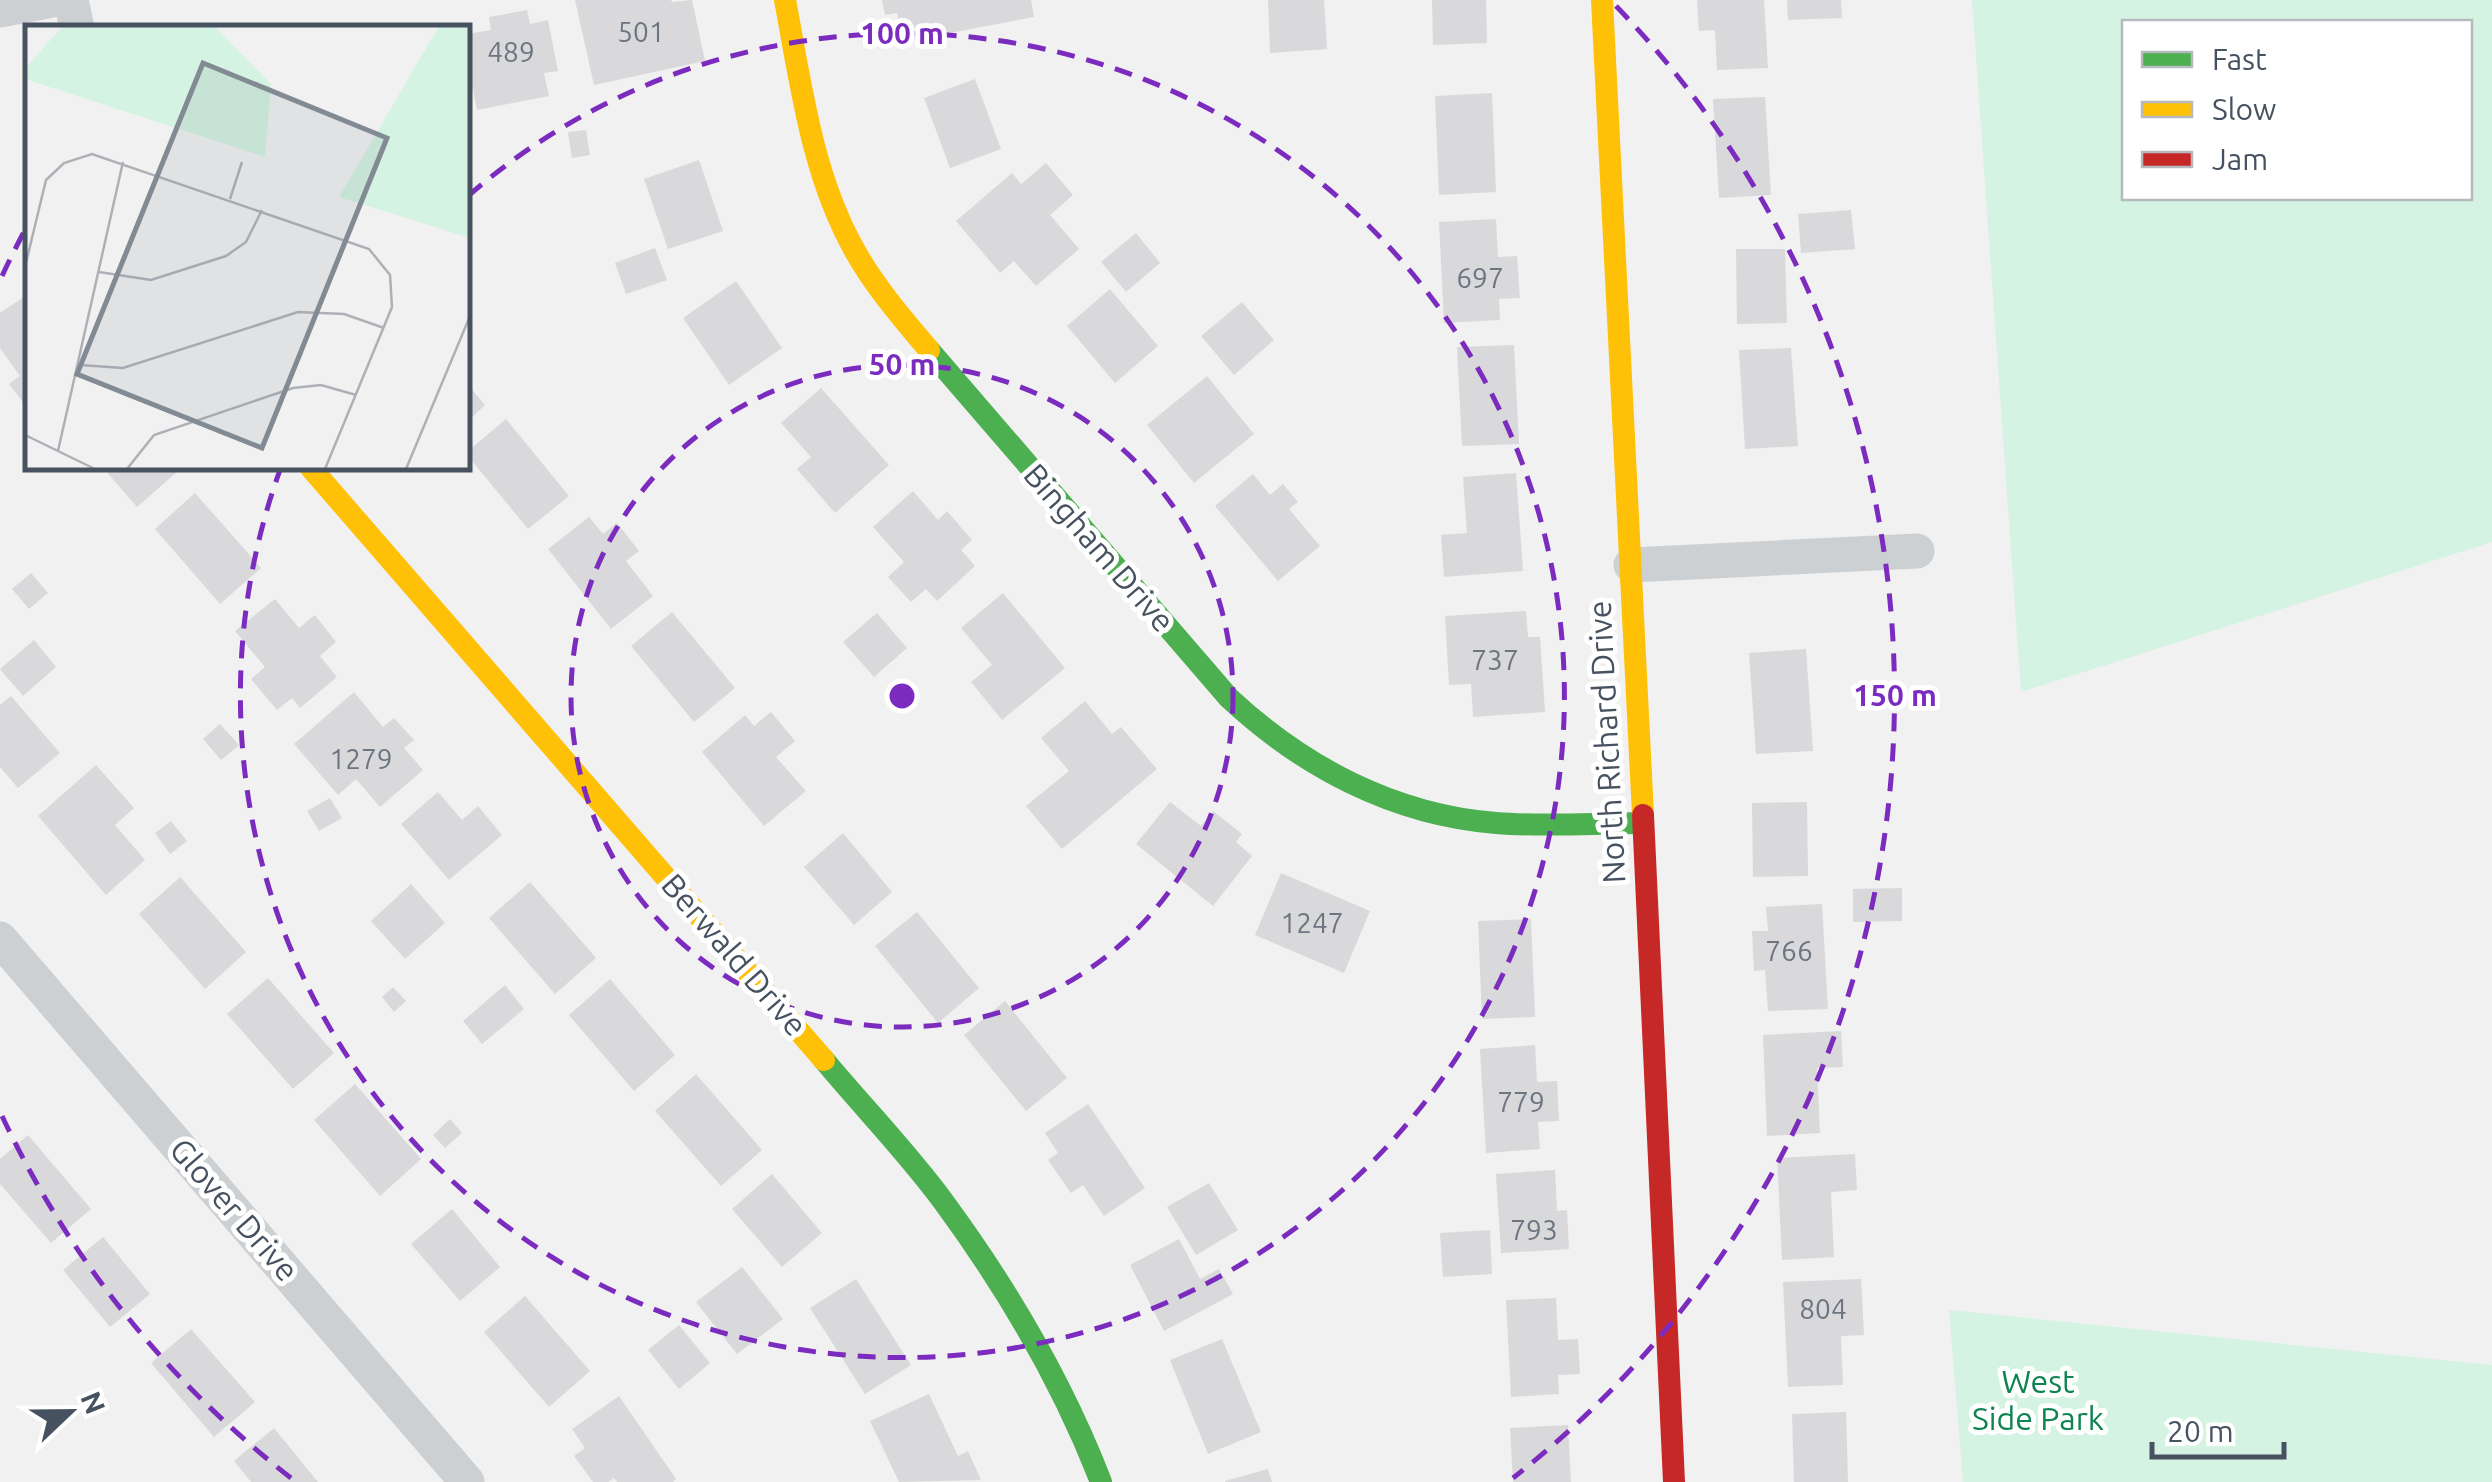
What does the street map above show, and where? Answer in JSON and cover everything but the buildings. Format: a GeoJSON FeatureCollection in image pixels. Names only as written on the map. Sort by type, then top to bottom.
{"type":"FeatureCollection","features":[{"type":"Feature","properties":{"kind":"street"},"geometry":{"type":"LineString","coordinates":[[0,10],[52,0]]}},
{"type":"Feature","properties":{"kind":"street"},"geometry":{"type":"LineString","coordinates":[[71,0],[76,25]]}},
{"type":"Feature","properties":{"kind":"street","name":"Bingham Drive"},"geometry":{"type":"LineString","coordinates":[[786,0],[813,146],[832,202],[854,249],[900,316],[1229,698],[1266,732],[1308,761],[1380,797],[1450,816],[1496,823],[1643,824]]}},
{"type":"Feature","properties":{"kind":"street","name":"North Richard Drive"},"geometry":{"type":"LineString","coordinates":[[1602,0],[1674,1482]]}},
{"type":"Feature","properties":{"kind":"street","name":"Berwald Drive"},"geometry":{"type":"LineString","coordinates":[[312,470],[941,1198],[993,1272],[1042,1353],[1080,1427],[1100,1482]]}},
{"type":"Feature","properties":{"kind":"street"},"geometry":{"type":"LineString","coordinates":[[1631,565],[1917,551]]}},
{"type":"Feature","properties":{"kind":"street","name":"Glover Drive"},"geometry":{"type":"LineString","coordinates":[[0,939],[468,1482]]}},
{"type":"Feature","properties":{"kind":"green space"},"geometry":{"type":"Polygon","coordinates":[[[1972,0],[2492,0],[2492,542],[2021,692],[1972,0]]]}},
{"type":"Feature","properties":{"kind":"green space","name":"West Side Park"},"geometry":{"type":"Polygon","coordinates":[[[1949,1310],[2492,1365],[2492,1482],[1963,1482],[1949,1310]]]}},
{"type":"Feature","properties":{"kind":"traffic: fast"},"geometry":{"type":"LineString","coordinates":[[929,350],[1229,698],[1288,746],[1319,766],[1386,798],[1458,818],[1533,825],[1643,823]]}},
{"type":"Feature","properties":{"kind":"traffic: fast"},"geometry":{"type":"LineString","coordinates":[[824,1060],[929,1183],[989,1267],[1051,1372],[1101,1482]]}},
{"type":"Feature","properties":{"kind":"traffic: slow"},"geometry":{"type":"LineString","coordinates":[[785,0],[810,129],[840,222],[871,277],[929,350]]}},
{"type":"Feature","properties":{"kind":"traffic: slow"},"geometry":{"type":"LineString","coordinates":[[1602,0],[1643,815]]}},
{"type":"Feature","properties":{"kind":"traffic: slow"},"geometry":{"type":"LineString","coordinates":[[313,470],[824,1060]]}},
{"type":"Feature","properties":{"kind":"traffic: jam"},"geometry":{"type":"LineString","coordinates":[[1643,815],[1674,1482]]}}]}
